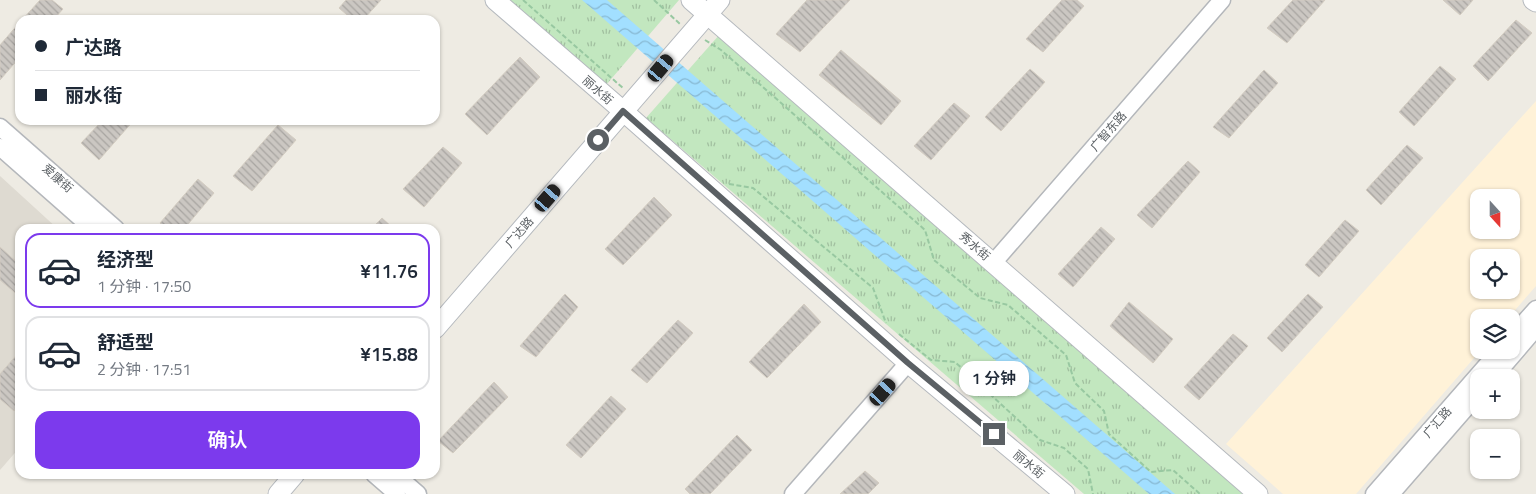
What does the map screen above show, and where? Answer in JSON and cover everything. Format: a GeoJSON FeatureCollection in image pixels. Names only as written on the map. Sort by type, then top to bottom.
{"type":"FeatureCollection","features":[{"type":"Feature","properties":{"kind":"main road","name":"丽水街"},"geometry":{"type":"LineString","coordinates":[[494,0],[622,102],[908,363],[1065,494]]}},
{"type":"Feature","properties":{"kind":"main road","name":"广达路"},"geometry":{"type":"LineString","coordinates":[[440,307],[688,29],[701,5],[720,0]]}},
{"type":"Feature","properties":{"kind":"main road","name":"秀水街"},"geometry":{"type":"LineString","coordinates":[[701,5],[1258,494]]}},
{"type":"Feature","properties":{"kind":"main road","name":"广达路"},"geometry":{"type":"LineString","coordinates":[[440,323],[622,102]]}},
{"type":"Feature","properties":{"kind":"main road"},"geometry":{"type":"LineString","coordinates":[[278,494],[291,479]]}},
{"type":"Feature","properties":{"kind":"main road"},"geometry":{"type":"LineString","coordinates":[[291,494],[304,479]]}},
{"type":"Feature","properties":{"kind":"street","name":"广智东路"},"geometry":{"type":"LineString","coordinates":[[994,262],[1222,0]]}},
{"type":"Feature","properties":{"kind":"street","name":"爱康街"},"geometry":{"type":"LineString","coordinates":[[0,126],[110,224]]}},
{"type":"Feature","properties":{"kind":"street","name":"爱康街"},"geometry":{"type":"LineString","coordinates":[[0,147],[88,224]]}},
{"type":"Feature","properties":{"kind":"street"},"geometry":{"type":"LineString","coordinates":[[1520,327],[1536,309]]}},
{"type":"Feature","properties":{"kind":"street"},"geometry":{"type":"LineString","coordinates":[[1500,369],[1536,328]]}},
{"type":"Feature","properties":{"kind":"street","name":"广汇路"},"geometry":{"type":"LineString","coordinates":[[1374,494],[1492,359]]}},
{"type":"Feature","properties":{"kind":"street"},"geometry":{"type":"LineString","coordinates":[[793,494],[908,363]]}},
{"type":"Feature","properties":{"kind":"street","name":"广汇路"},"geometry":{"type":"LineString","coordinates":[[1391,494],[1470,403]]}},
{"type":"Feature","properties":{"kind":"street"},"geometry":{"type":"LineString","coordinates":[[380,479],[397,494]]}},
{"type":"Feature","properties":{"kind":"street"},"geometry":{"type":"LineString","coordinates":[[402,479],[418,494]]}},
{"type":"Feature","properties":{"kind":"path"},"geometry":{"type":"LineString","coordinates":[[523,0],[622,102]]}},
{"type":"Feature","properties":{"kind":"path"},"geometry":{"type":"LineString","coordinates":[[654,0],[688,29],[721,50],[925,230],[934,260],[980,298],[1008,305],[1066,355],[1075,383],[1104,411],[1108,434],[1151,472],[1173,470],[1200,494]]}},
{"type":"Feature","properties":{"kind":"path"},"geometry":{"type":"LineString","coordinates":[[727,184],[753,188],[873,288],[887,323]]}},
{"type":"Feature","properties":{"kind":"path"},"geometry":{"type":"LineString","coordinates":[[894,329],[931,360],[955,362],[1040,440],[1064,448],[1088,469],[1092,494]]}},
{"type":"Feature","properties":{"kind":"shaded area"},"geometry":{"type":"Polygon","coordinates":[[[1536,101],[1536,286],[1516,309],[1470,309],[1470,359],[1473,359],[1356,494],[1283,494],[1226,444],[1536,101]]]}},
{"type":"Feature","properties":{"kind":"shaded area"},"geometry":{"type":"Polygon","coordinates":[[[0,176],[53,224],[15,224],[15,453],[0,470],[0,176]]]}},
{"type":"Feature","properties":{"kind":"green space"},"geometry":{"type":"Polygon","coordinates":[[[508,0],[679,0],[606,85],[508,0]]]}},
{"type":"Feature","properties":{"kind":"green space"},"geometry":{"type":"Polygon","coordinates":[[[720,34],[1243,494],[1084,494],[646,118],[720,34]]]}},
{"type":"Feature","properties":{"kind":"water"},"geometry":{"type":"Polygon","coordinates":[[[582,0],[607,0],[1175,494],[1149,494],[582,0]]]}},
{"type":"Feature","properties":{"kind":"building"},"geometry":{"type":"Polygon","coordinates":[[[40,0],[52,0],[63,9],[58,15],[26,15],[40,0]]]}},
{"type":"Feature","properties":{"kind":"building"},"geometry":{"type":"Polygon","coordinates":[[[346,0],[381,0],[368,15],[347,15],[339,8],[346,0]]]}},
{"type":"Feature","properties":{"kind":"building"},"geometry":{"type":"Polygon","coordinates":[[[807,0],[850,0],[800,52],[776,34],[807,0]]]}},
{"type":"Feature","properties":{"kind":"building"},"geometry":{"type":"Polygon","coordinates":[[[1062,0],[1077,0],[1084,6],[1043,52],[1026,39],[1062,0]]]}},
{"type":"Feature","properties":{"kind":"building"},"geometry":{"type":"Polygon","coordinates":[[[1293,0],[1325,0],[1287,43],[1267,28],[1293,0]]]}},
{"type":"Feature","properties":{"kind":"building"},"geometry":{"type":"Polygon","coordinates":[[[1443,0],[1473,0],[1460,15],[1443,0]]]}},
{"type":"Feature","properties":{"kind":"building"},"geometry":{"type":"Polygon","coordinates":[[[1516,20],[1532,33],[1488,81],[1473,66],[1516,20]]]}},
{"type":"Feature","properties":{"kind":"building"},"geometry":{"type":"Polygon","coordinates":[[[15,28],[15,63],[0,80],[0,45],[15,28]]]}},
{"type":"Feature","properties":{"kind":"building"},"geometry":{"type":"Polygon","coordinates":[[[841,50],[901,101],[881,125],[819,75],[841,50]]]}},
{"type":"Feature","properties":{"kind":"building"},"geometry":{"type":"Polygon","coordinates":[[[520,57],[540,77],[487,135],[465,114],[520,57]]]}},
{"type":"Feature","properties":{"kind":"building"},"geometry":{"type":"Polygon","coordinates":[[[1440,66],[1456,79],[1414,126],[1399,112],[1440,66]]]}},
{"type":"Feature","properties":{"kind":"building"},"geometry":{"type":"Polygon","coordinates":[[[1030,69],[1045,82],[1001,131],[985,117],[1030,69]]]}},
{"type":"Feature","properties":{"kind":"building"},"geometry":{"type":"Polygon","coordinates":[[[1264,70],[1278,83],[1229,138],[1213,127],[1264,70]]]}},
{"type":"Feature","properties":{"kind":"building"},"geometry":{"type":"Polygon","coordinates":[[[954,103],[970,116],[931,160],[914,146],[954,103]]]}},
{"type":"Feature","properties":{"kind":"building"},"geometry":{"type":"Polygon","coordinates":[[[98,125],[130,125],[99,160],[81,143],[98,125]]]}},
{"type":"Feature","properties":{"kind":"building"},"geometry":{"type":"Polygon","coordinates":[[[278,125],[296,140],[252,191],[233,176],[278,125]]]}},
{"type":"Feature","properties":{"kind":"building"},"geometry":{"type":"Polygon","coordinates":[[[1407,145],[1423,158],[1381,205],[1366,190],[1407,145]]]}},
{"type":"Feature","properties":{"kind":"building"},"geometry":{"type":"Polygon","coordinates":[[[443,147],[462,163],[424,207],[403,189],[443,147]]]}},
{"type":"Feature","properties":{"kind":"building"},"geometry":{"type":"Polygon","coordinates":[[[1188,161],[1200,172],[1152,228],[1137,215],[1188,161]]]}},
{"type":"Feature","properties":{"kind":"building"},"geometry":{"type":"Polygon","coordinates":[[[198,179],[214,193],[188,224],[160,223],[198,179]]]}},
{"type":"Feature","properties":{"kind":"building"},"geometry":{"type":"Polygon","coordinates":[[[654,197],[672,215],[623,265],[605,249],[654,197]]]}},
{"type":"Feature","properties":{"kind":"building"},"geometry":{"type":"Polygon","coordinates":[[[382,218],[389,224],[376,224],[382,218]]]}},
{"type":"Feature","properties":{"kind":"building"},"geometry":{"type":"Polygon","coordinates":[[[1345,220],[1359,231],[1319,277],[1305,265],[1345,220]]]}},
{"type":"Feature","properties":{"kind":"building"},"geometry":{"type":"Polygon","coordinates":[[[1101,227],[1115,239],[1073,287],[1058,274],[1101,227]]]}},
{"type":"Feature","properties":{"kind":"building"},"geometry":{"type":"Polygon","coordinates":[[[0,247],[15,260],[15,293],[0,280],[0,247]]]}},
{"type":"Feature","properties":{"kind":"building"},"geometry":{"type":"Polygon","coordinates":[[[565,294],[578,307],[536,357],[520,346],[565,294]]]}},
{"type":"Feature","properties":{"kind":"building"},"geometry":{"type":"Polygon","coordinates":[[[1308,294],[1323,307],[1282,352],[1267,338],[1308,294]]]}},
{"type":"Feature","properties":{"kind":"building"},"geometry":{"type":"Polygon","coordinates":[[[1129,302],[1173,339],[1153,363],[1110,326],[1129,302]]]}},
{"type":"Feature","properties":{"kind":"building"},"geometry":{"type":"Polygon","coordinates":[[[804,304],[821,322],[767,378],[749,362],[804,304]]]}},
{"type":"Feature","properties":{"kind":"building"},"geometry":{"type":"Polygon","coordinates":[[[678,320],[693,333],[647,383],[631,370],[678,320]]]}},
{"type":"Feature","properties":{"kind":"building"},"geometry":{"type":"Polygon","coordinates":[[[1233,334],[1248,346],[1199,400],[1184,387],[1233,334]]]}},
{"type":"Feature","properties":{"kind":"building"},"geometry":{"type":"Polygon","coordinates":[[[15,357],[14,411],[0,399],[0,374],[15,357]]]}},
{"type":"Feature","properties":{"kind":"building"},"geometry":{"type":"Polygon","coordinates":[[[494,382],[508,397],[453,453],[440,443],[440,439],[494,382]]]}},
{"type":"Feature","properties":{"kind":"building"},"geometry":{"type":"Polygon","coordinates":[[[611,396],[626,409],[581,458],[566,445],[611,396]]]}},
{"type":"Feature","properties":{"kind":"building"},"geometry":{"type":"Polygon","coordinates":[[[737,435],[752,450],[710,494],[690,494],[685,489],[737,435]]]}},
{"type":"Feature","properties":{"kind":"building"},"geometry":{"type":"Polygon","coordinates":[[[865,471],[879,483],[868,494],[840,494],[865,471]]]}},
{"type":"Feature","properties":{"kind":"route"},"geometry":{"type":"LineString","coordinates":[[598,140],[623,111],[908,363],[994,434]]}}]}
